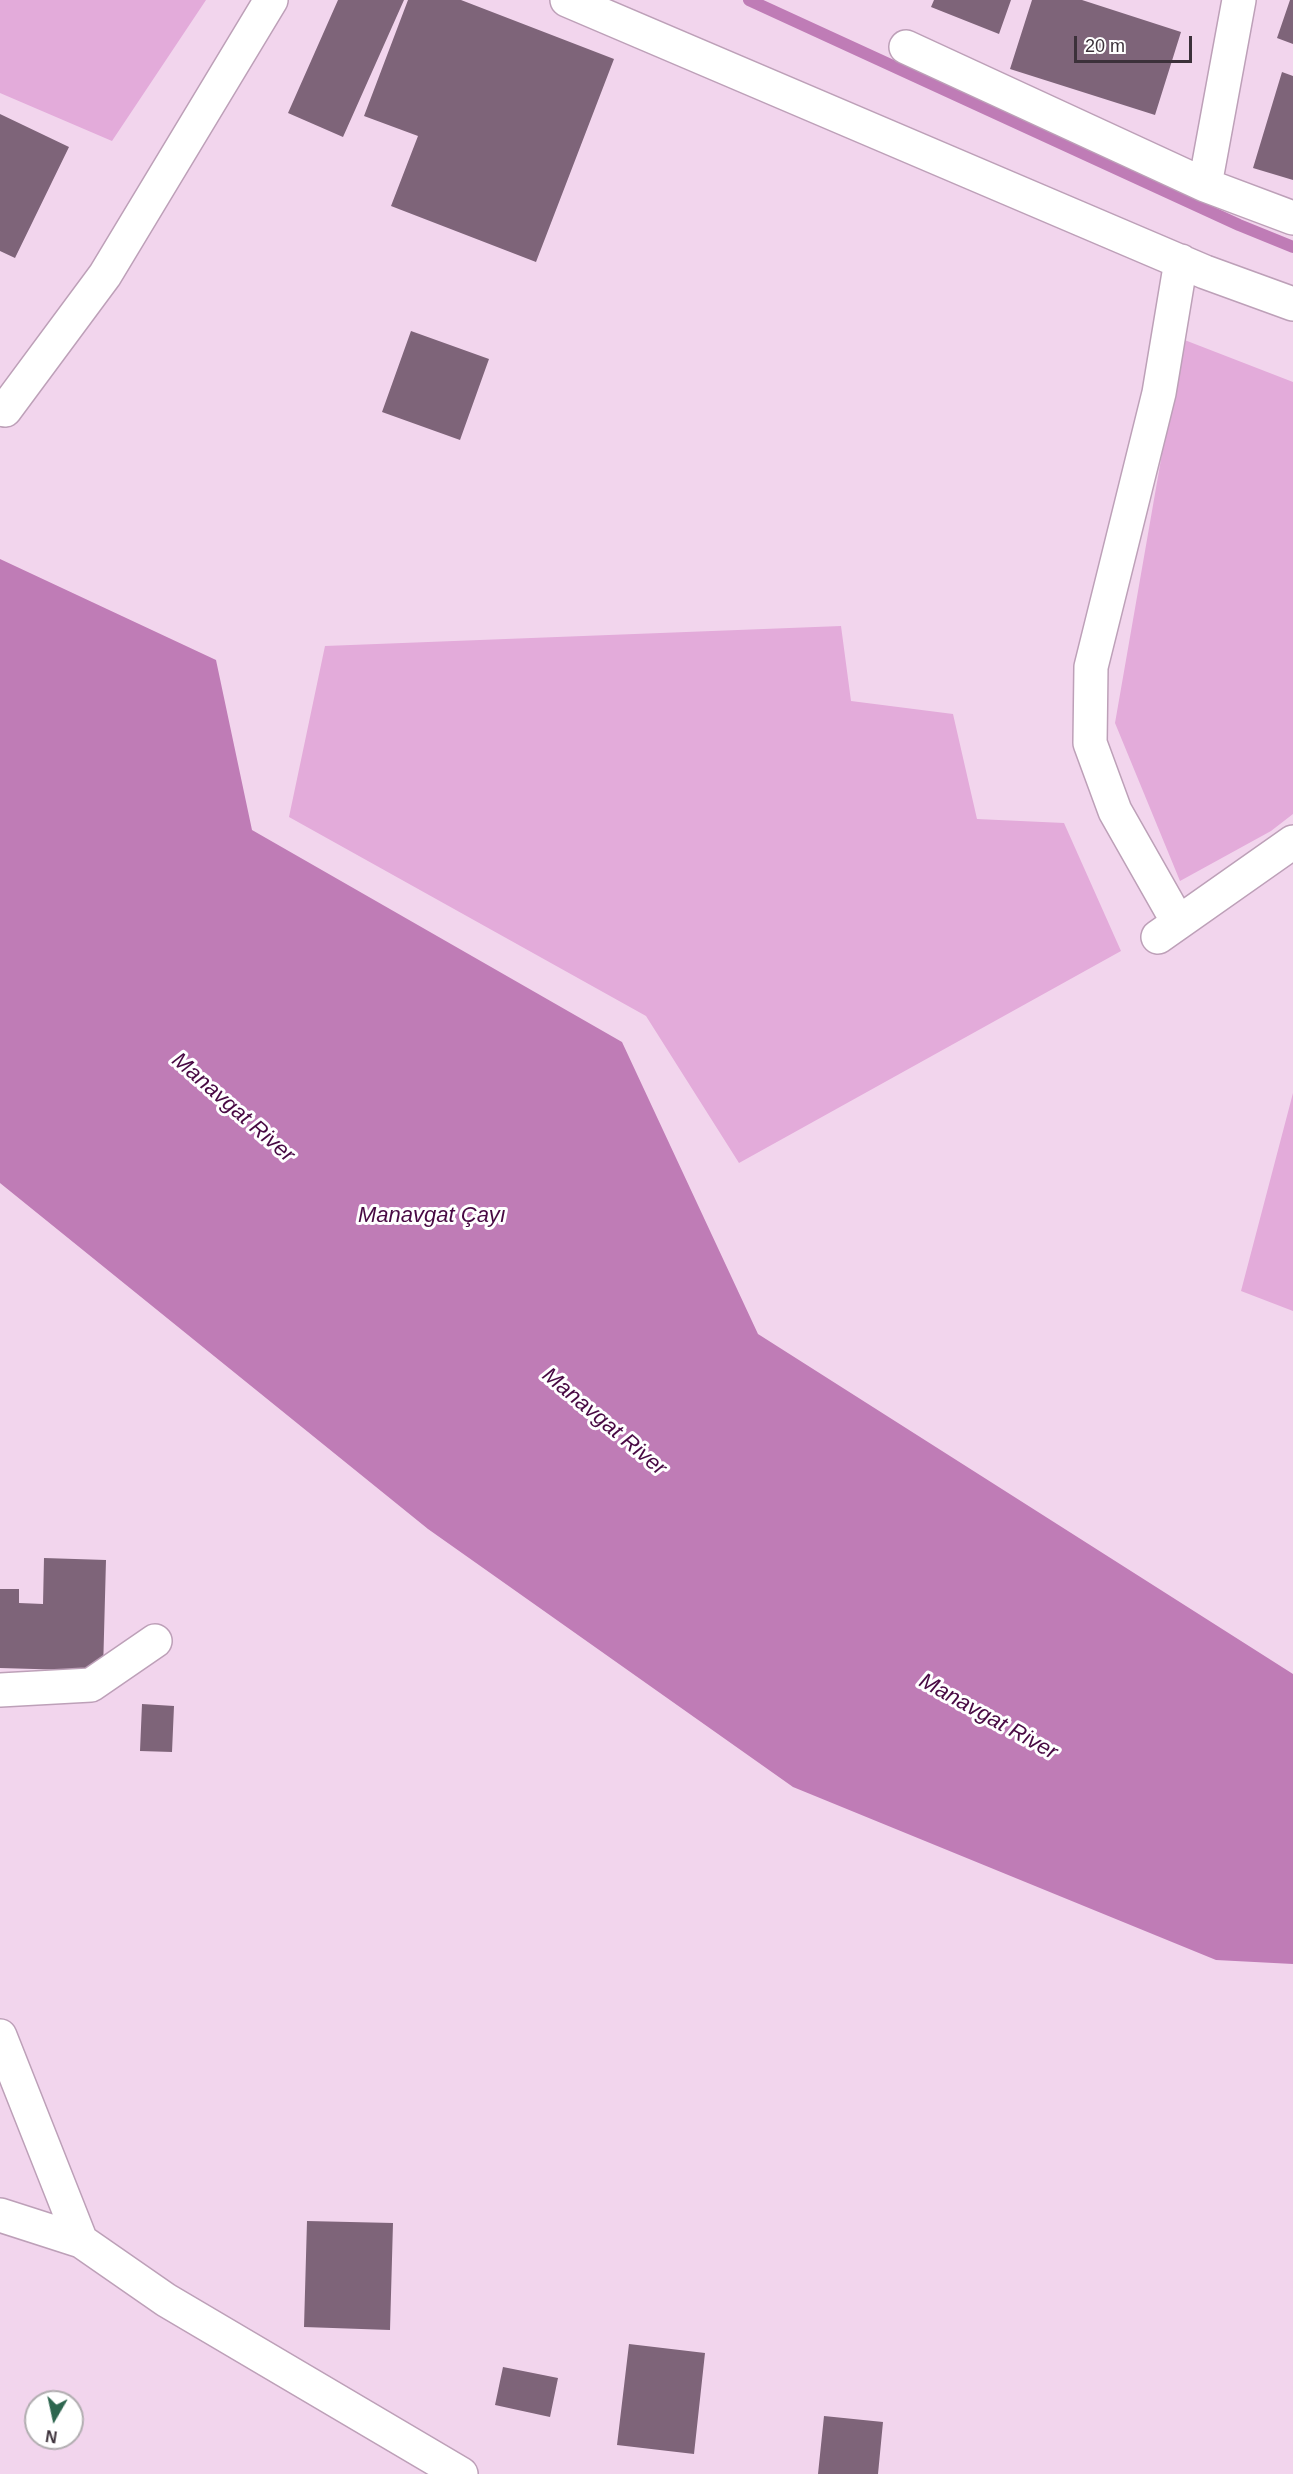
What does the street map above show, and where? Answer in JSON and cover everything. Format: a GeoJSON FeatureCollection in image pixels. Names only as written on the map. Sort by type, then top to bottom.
{"type":"FeatureCollection","features":[{"type":"Feature","properties":{"kind":"street"},"geometry":{"type":"LineString","coordinates":[[5,410],[105,275],[271,0]]}},
{"type":"Feature","properties":{"kind":"street"},"geometry":{"type":"LineString","coordinates":[[567,0],[1180,261],[1293,304]]}},
{"type":"Feature","properties":{"kind":"street"},"geometry":{"type":"LineString","coordinates":[[1205,185],[1239,0]]}},
{"type":"Feature","properties":{"kind":"street"},"geometry":{"type":"LineString","coordinates":[[906,47],[1205,185],[1293,218]]}},
{"type":"Feature","properties":{"kind":"street"},"geometry":{"type":"LineString","coordinates":[[1180,261],[1159,393],[1091,667],[1090,743],[1115,811],[1168,930],[1293,842]]}},
{"type":"Feature","properties":{"kind":"street"},"geometry":{"type":"LineString","coordinates":[[0,1690],[91,1685],[155,1641]]}},
{"type":"Feature","properties":{"kind":"street"},"geometry":{"type":"LineString","coordinates":[[0,2036],[81,2241]]}},
{"type":"Feature","properties":{"kind":"street"},"geometry":{"type":"LineString","coordinates":[[0,2215],[81,2241],[166,2300],[461,2474]]}},
{"type":"Feature","properties":{"kind":"shaded area"},"geometry":{"type":"Polygon","coordinates":[[[0,0],[206,0],[112,141],[0,93],[0,0]]]}},
{"type":"Feature","properties":{"kind":"shaded area"},"geometry":{"type":"Polygon","coordinates":[[[1182,339],[1293,382],[1293,814],[1271,831],[1180,881],[1115,723],[1182,339]]]}},
{"type":"Feature","properties":{"kind":"shaded area"},"geometry":{"type":"Polygon","coordinates":[[[841,626],[851,701],[953,714],[977,819],[1064,823],[1121,951],[739,1163],[646,1016],[289,817],[325,646],[841,626]]]}},
{"type":"Feature","properties":{"kind":"shaded area"},"geometry":{"type":"Polygon","coordinates":[[[1293,1093],[1293,1311],[1241,1291],[1293,1093]]]}},
{"type":"Feature","properties":{"kind":"water","name":"Manavgat Çayı"},"geometry":{"type":"Polygon","coordinates":[[[0,559],[216,660],[252,830],[622,1042],[758,1334],[1293,1674],[1293,1964],[1216,1960],[793,1787],[428,1529],[0,1183],[0,559]]]}},
{"type":"Feature","properties":{"kind":"building"},"geometry":{"type":"Polygon","coordinates":[[[338,0],[404,0],[343,137],[288,113],[338,0]]]}},
{"type":"Feature","properties":{"kind":"building"},"geometry":{"type":"Polygon","coordinates":[[[408,0],[461,0],[614,59],[536,262],[391,206],[418,136],[364,116],[408,0]]]}},
{"type":"Feature","properties":{"kind":"building"},"geometry":{"type":"Polygon","coordinates":[[[934,0],[1011,0],[999,34],[931,7],[934,0]]]}},
{"type":"Feature","properties":{"kind":"building"},"geometry":{"type":"Polygon","coordinates":[[[1032,0],[1082,0],[1181,32],[1155,115],[1010,69],[1032,0]]]}},
{"type":"Feature","properties":{"kind":"building"},"geometry":{"type":"Polygon","coordinates":[[[1290,0],[1293,0],[1293,44],[1277,38],[1290,0]]]}},
{"type":"Feature","properties":{"kind":"building"},"geometry":{"type":"Polygon","coordinates":[[[1282,72],[1293,76],[1293,180],[1253,168],[1282,72]]]}},
{"type":"Feature","properties":{"kind":"building"},"geometry":{"type":"Polygon","coordinates":[[[0,114],[69,147],[15,258],[0,251],[0,114]]]}},
{"type":"Feature","properties":{"kind":"building"},"geometry":{"type":"Polygon","coordinates":[[[411,331],[489,359],[460,440],[382,412],[411,331]]]}},
{"type":"Feature","properties":{"kind":"building"},"geometry":{"type":"Polygon","coordinates":[[[44,1558],[106,1560],[103,1671],[0,1668],[0,1589],[19,1589],[19,1603],[43,1604],[44,1558]]]}},
{"type":"Feature","properties":{"kind":"building"},"geometry":{"type":"Polygon","coordinates":[[[142,1704],[174,1706],[172,1752],[140,1751],[142,1704]]]}},
{"type":"Feature","properties":{"kind":"building"},"geometry":{"type":"Polygon","coordinates":[[[307,2221],[393,2223],[390,2330],[304,2327],[307,2221]]]}},
{"type":"Feature","properties":{"kind":"building"},"geometry":{"type":"Polygon","coordinates":[[[629,2344],[705,2353],[694,2454],[617,2445],[629,2344]]]}},
{"type":"Feature","properties":{"kind":"building"},"geometry":{"type":"Polygon","coordinates":[[[503,2367],[558,2378],[550,2417],[495,2405],[503,2367]]]}},
{"type":"Feature","properties":{"kind":"building"},"geometry":{"type":"Polygon","coordinates":[[[824,2416],[883,2422],[878,2474],[818,2474],[824,2416]]]}},
{"type":"Feature","properties":{"kind":"waterway"},"geometry":{"type":"LineString","coordinates":[[749,0],[1239,225],[1293,247]]}},
{"type":"Feature","properties":{"kind":"water label","name":"Manavgat River"},"geometry":{"type":"Point","coordinates":[233,1108]}},
{"type":"Feature","properties":{"kind":"water label","name":"Manavgat River"},"geometry":{"type":"Point","coordinates":[604,1422]}},
{"type":"Feature","properties":{"kind":"water label","name":"Manavgat River"},"geometry":{"type":"Point","coordinates":[988,1717]}}]}
